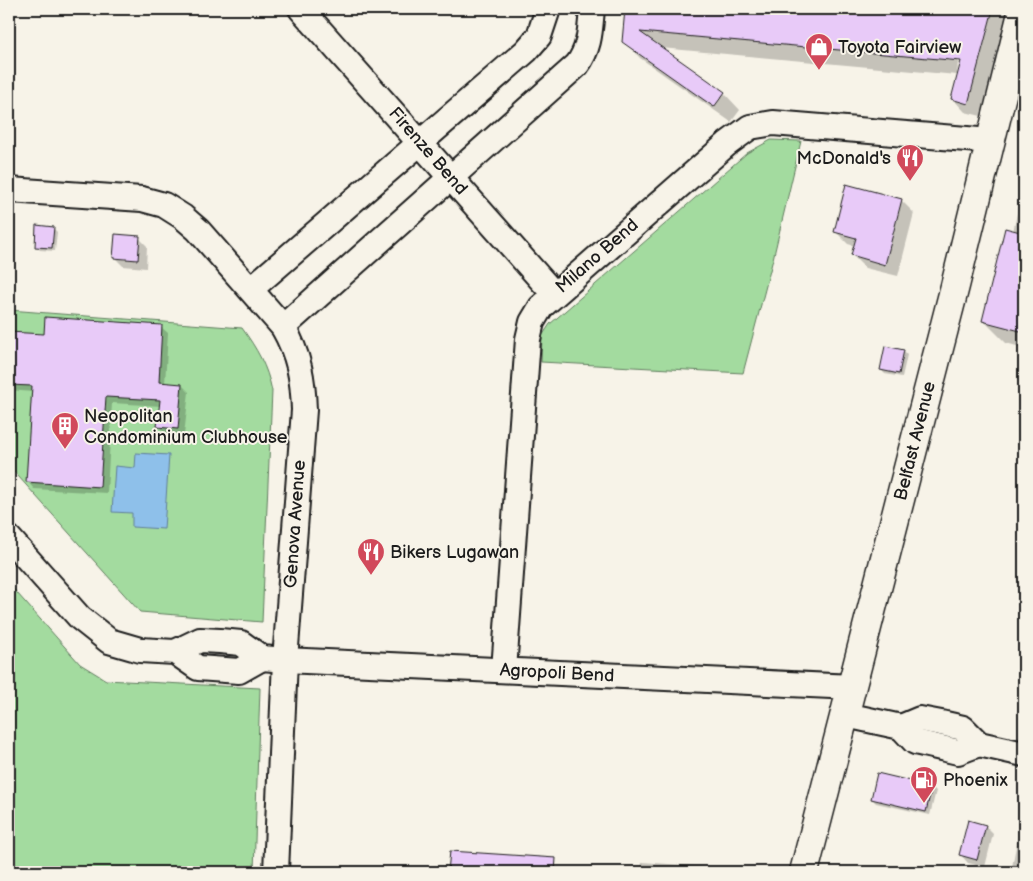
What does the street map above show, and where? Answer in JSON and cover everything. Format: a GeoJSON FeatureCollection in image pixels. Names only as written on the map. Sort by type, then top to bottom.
{"type":"FeatureCollection","features":[{"type":"Feature","properties":{"kind":"main road","name":"Belfast Avenue"},"geometry":{"type":"LineString","coordinates":[[804,872],[846,715],[991,141],[1017,66],[1023,9]]}},
{"type":"Feature","properties":{"kind":"street","name":"Firenze Bend"},"geometry":{"type":"LineString","coordinates":[[301,9],[554,294]]}},
{"type":"Feature","properties":{"kind":"street"},"geometry":{"type":"LineString","coordinates":[[251,289],[421,144],[526,51],[539,36],[548,9]]}},
{"type":"Feature","properties":{"kind":"street"},"geometry":{"type":"LineString","coordinates":[[284,327],[577,65],[585,55],[590,38],[592,9]]}},
{"type":"Feature","properties":{"kind":"street","name":"Milano Bend"},"geometry":{"type":"LineString","coordinates":[[504,670],[528,339],[532,322],[541,307],[727,144],[750,127],[773,123],[991,141]]}},
{"type":"Feature","properties":{"kind":"street","name":"Genova Avenue"},"geometry":{"type":"LineString","coordinates":[[9,190],[142,199],[164,206],[183,216],[198,230],[284,327],[294,346],[300,365],[304,410],[273,659],[276,872]]}},
{"type":"Feature","properties":{"kind":"street"},"geometry":{"type":"LineString","coordinates":[[9,538],[80,618],[109,641],[140,650],[175,652],[200,640],[240,643],[273,659]]}},
{"type":"Feature","properties":{"kind":"street","name":"Agropoli Bend"},"geometry":{"type":"LineString","coordinates":[[273,659],[853,687]]}},
{"type":"Feature","properties":{"kind":"street"},"geometry":{"type":"LineString","coordinates":[[846,715],[901,727],[920,719],[941,723],[963,728],[979,744],[1024,754]]}},
{"type":"Feature","properties":{"kind":"green space"},"geometry":{"type":"Polygon","coordinates":[[[771,140],[801,141],[743,373],[541,362],[542,336],[550,324],[747,153],[771,140]]]}},
{"type":"Feature","properties":{"kind":"green space"},"geometry":{"type":"Polygon","coordinates":[[[9,310],[242,328],[261,358],[272,391],[262,622],[140,612],[9,466],[9,310]]]}},
{"type":"Feature","properties":{"kind":"green space"},"geometry":{"type":"Polygon","coordinates":[[[9,584],[80,664],[106,680],[260,688],[254,872],[9,872],[9,584]]]}},
{"type":"Feature","properties":{"kind":"water"},"geometry":{"type":"Polygon","coordinates":[[[136,453],[169,455],[164,529],[132,527],[132,513],[112,512],[115,466],[135,468],[136,453]]]}},
{"type":"Feature","properties":{"kind":"building"},"geometry":{"type":"Polygon","coordinates":[[[625,9],[993,9],[968,104],[951,99],[961,61],[640,32],[725,92],[714,107],[622,42],[625,9]]]}},
{"type":"Feature","properties":{"kind":"building"},"geometry":{"type":"Polygon","coordinates":[[[846,184],[902,199],[885,265],[851,255],[856,238],[834,232],[846,184]]]}},
{"type":"Feature","properties":{"kind":"building"},"geometry":{"type":"Polygon","coordinates":[[[36,225],[54,227],[52,248],[35,247],[36,225]]]}},
{"type":"Feature","properties":{"kind":"building"},"geometry":{"type":"Polygon","coordinates":[[[1005,228],[1024,233],[1024,332],[982,321],[1005,228]]]}},
{"type":"Feature","properties":{"kind":"building"},"geometry":{"type":"Polygon","coordinates":[[[115,234],[140,236],[138,260],[113,258],[115,234]]]}},
{"type":"Feature","properties":{"kind":"building"},"geometry":{"type":"Polygon","coordinates":[[[45,317],[162,325],[159,382],[182,384],[178,429],[157,427],[160,400],[106,397],[100,487],[26,482],[32,386],[9,385],[9,332],[44,334],[45,317]]]}},
{"type":"Feature","properties":{"kind":"building"},"geometry":{"type":"Polygon","coordinates":[[[885,346],[904,350],[899,374],[880,370],[885,346]]]}},
{"type":"Feature","properties":{"kind":"building"},"geometry":{"type":"Polygon","coordinates":[[[877,773],[932,786],[926,812],[871,799],[877,773]]]}},
{"type":"Feature","properties":{"kind":"building"},"geometry":{"type":"Polygon","coordinates":[[[968,820],[986,825],[977,860],[959,855],[968,820]]]}},
{"type":"Feature","properties":{"kind":"building"},"geometry":{"type":"Polygon","coordinates":[[[450,851],[556,858],[555,872],[448,872],[450,851]]]}},
{"type":"Feature","properties":{"kind":"place","name":"Toyota Fairview"},"geometry":{"type":"Point","coordinates":[819,71]}},
{"type":"Feature","properties":{"kind":"place","name":"McDonald's"},"geometry":{"type":"Point","coordinates":[910,182]}},
{"type":"Feature","properties":{"kind":"place","name":"Neopolitan Condominium Clubhouse"},"geometry":{"type":"Point","coordinates":[65,450]}},
{"type":"Feature","properties":{"kind":"place","name":"Bikers Lugawan"},"geometry":{"type":"Point","coordinates":[371,576]}},
{"type":"Feature","properties":{"kind":"place","name":"Phoenix"},"geometry":{"type":"Point","coordinates":[924,804]}}]}
